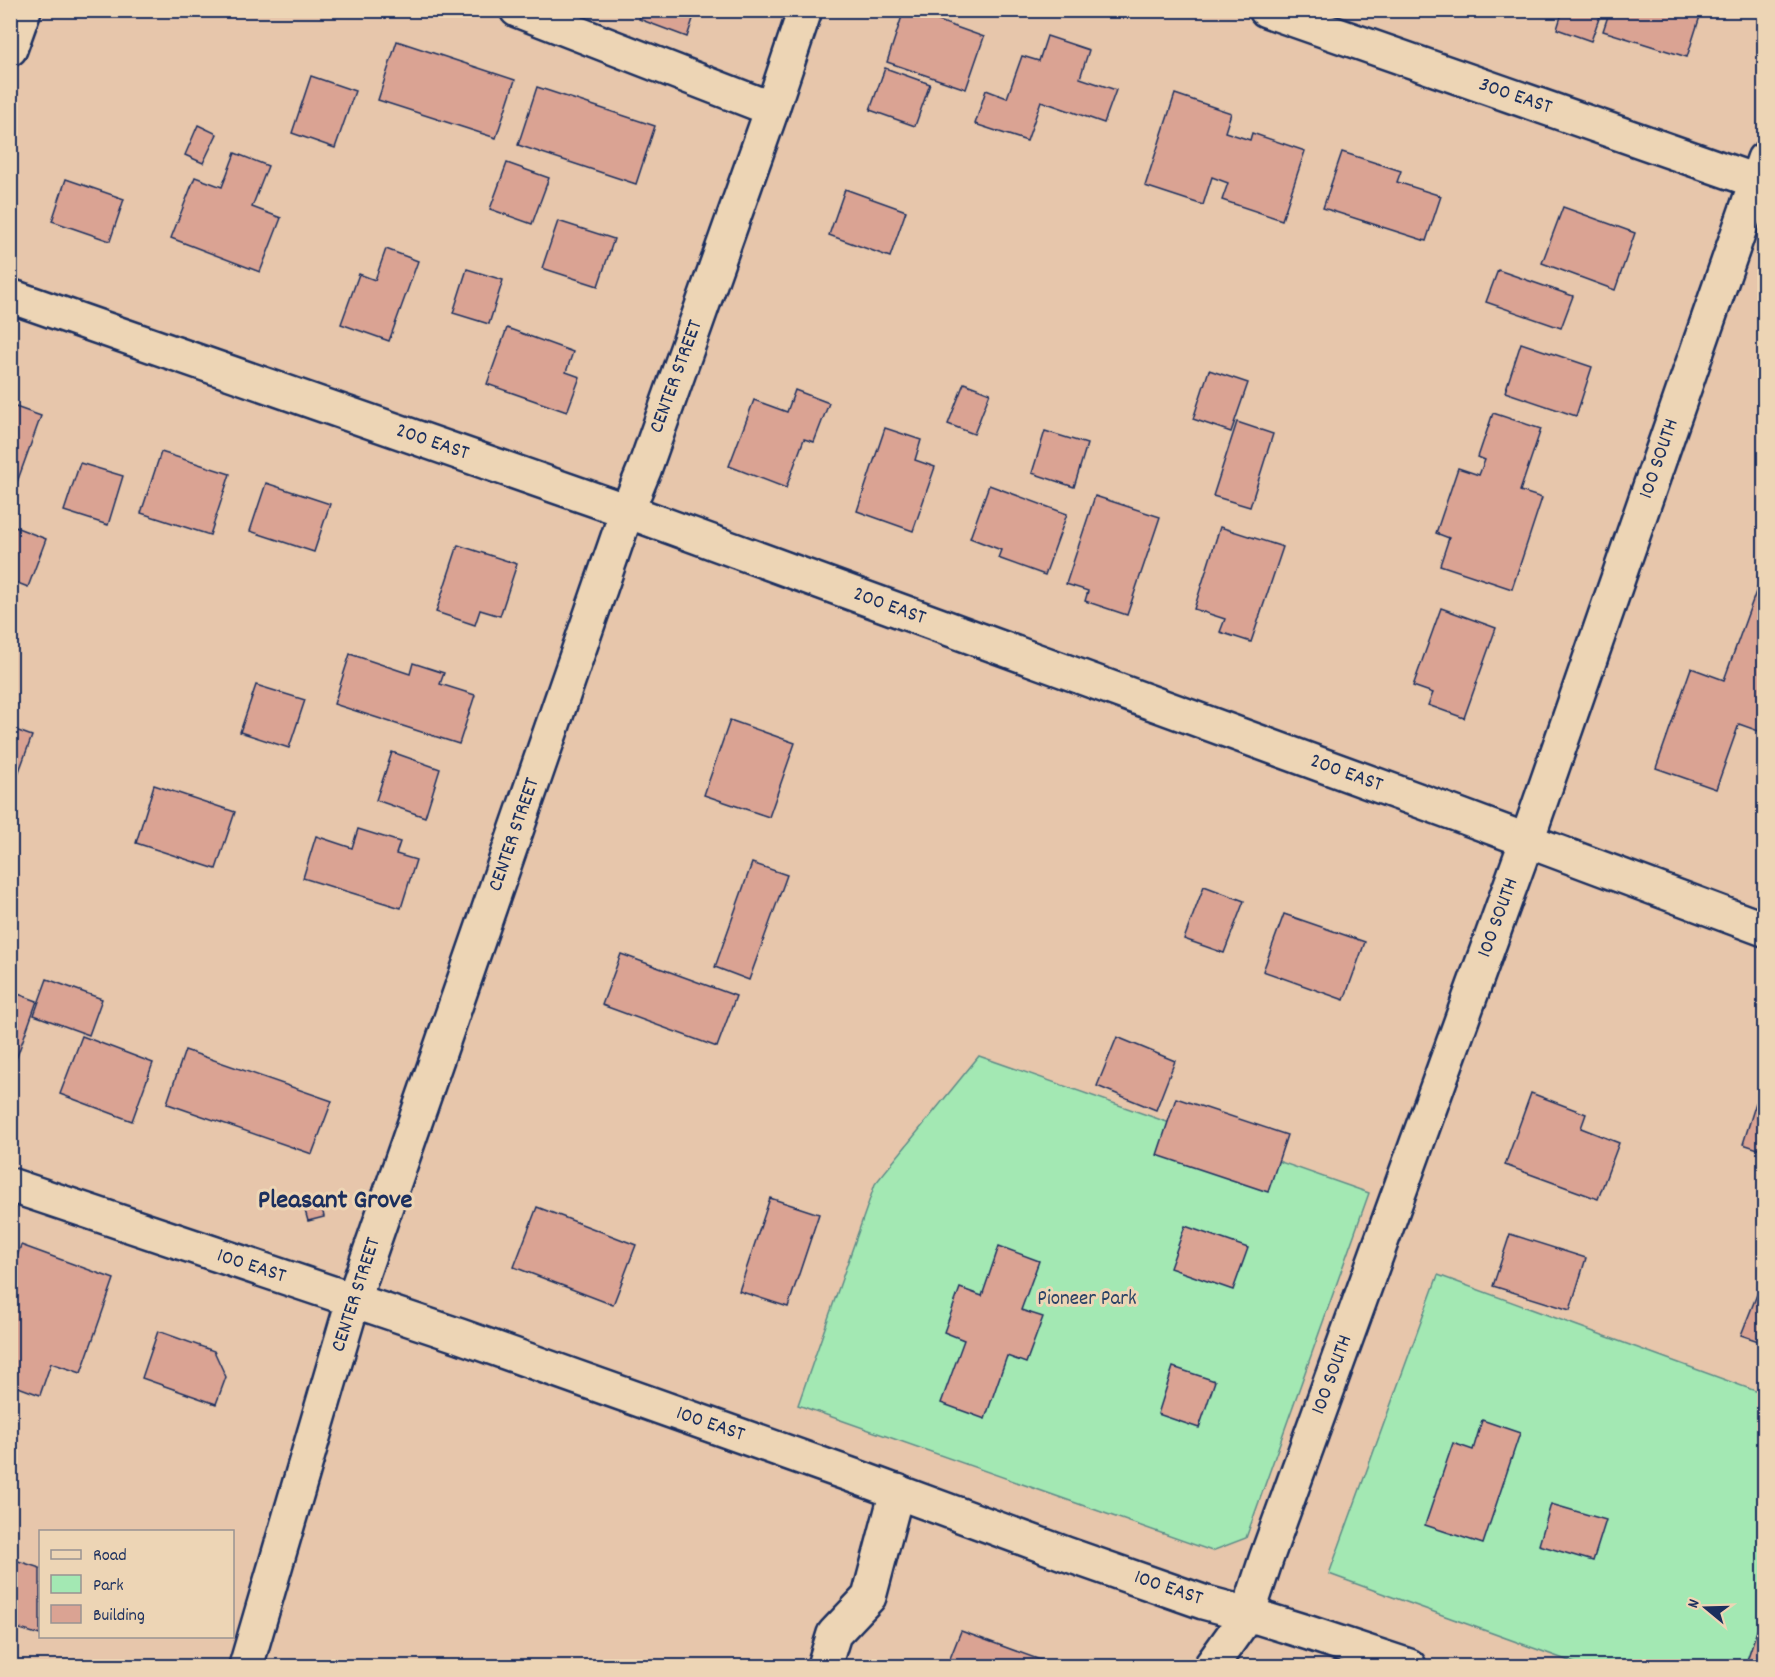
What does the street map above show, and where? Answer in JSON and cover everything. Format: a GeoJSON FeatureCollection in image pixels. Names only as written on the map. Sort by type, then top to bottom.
{"type":"FeatureCollection","features":[{"type":"Feature","properties":{"kind":"street"},"geometry":{"type":"LineString","coordinates":[[10,49],[24,10]]}},
{"type":"Feature","properties":{"kind":"street"},"geometry":{"type":"LineString","coordinates":[[517,10],[579,22],[772,109]]}},
{"type":"Feature","properties":{"kind":"street","name":"CENTER STREET"},"geometry":{"type":"LineString","coordinates":[[246,1666],[353,1301],[627,512],[652,448],[805,10]]}},
{"type":"Feature","properties":{"kind":"street","name":"300 EAST"},"geometry":{"type":"LineString","coordinates":[[1266,10],[1762,174]]}},
{"type":"Feature","properties":{"kind":"street","name":"100 SOUTH"},"geometry":{"type":"LineString","coordinates":[[1211,1666],[1248,1614],[1527,840],[1762,174]]}},
{"type":"Feature","properties":{"kind":"street","name":"200 EAST"},"geometry":{"type":"LineString","coordinates":[[10,296],[627,512],[1527,840],[1764,929]]}},
{"type":"Feature","properties":{"kind":"street","name":"100 EAST"},"geometry":{"type":"LineString","coordinates":[[10,1185],[460,1336],[897,1491],[1192,1599],[1248,1614],[1409,1666]]}},
{"type":"Feature","properties":{"kind":"street"},"geometry":{"type":"LineString","coordinates":[[824,1666],[834,1634],[869,1597],[897,1491]]}},
{"type":"Feature","properties":{"kind":"green space","name":"Pioneer Park"},"geometry":{"type":"Polygon","coordinates":[[[979,1056],[1369,1193],[1246,1538],[1212,1551],[798,1405],[875,1184],[979,1056]]]}},
{"type":"Feature","properties":{"kind":"green space"},"geometry":{"type":"Polygon","coordinates":[[[1438,1275],[1764,1394],[1764,1639],[1755,1666],[1583,1666],[1329,1574],[1438,1275]]]}},
{"type":"Feature","properties":{"kind":"building"},"geometry":{"type":"Polygon","coordinates":[[[642,10],[696,10],[687,37],[639,19],[642,10]]]}},
{"type":"Feature","properties":{"kind":"building"},"geometry":{"type":"Polygon","coordinates":[[[904,10],[984,37],[966,89],[887,62],[904,10]]]}},
{"type":"Feature","properties":{"kind":"building"},"geometry":{"type":"Polygon","coordinates":[[[1563,10],[1602,10],[1591,41],[1557,29],[1563,10]]]}},
{"type":"Feature","properties":{"kind":"building"},"geometry":{"type":"Polygon","coordinates":[[[1610,10],[1702,10],[1687,57],[1603,31],[1610,10]]]}},
{"type":"Feature","properties":{"kind":"building"},"geometry":{"type":"Polygon","coordinates":[[[1047,36],[1089,50],[1080,78],[1116,90],[1104,123],[1041,101],[1027,141],[975,124],[986,90],[1007,98],[1022,56],[1039,61],[1047,36]]]}},
{"type":"Feature","properties":{"kind":"building"},"geometry":{"type":"Polygon","coordinates":[[[397,41],[515,80],[496,138],[378,100],[397,41]]]}},
{"type":"Feature","properties":{"kind":"building"},"geometry":{"type":"Polygon","coordinates":[[[885,68],[930,84],[915,126],[870,110],[885,68]]]}},
{"type":"Feature","properties":{"kind":"building"},"geometry":{"type":"Polygon","coordinates":[[[311,76],[355,91],[335,148],[292,133],[311,76]]]}},
{"type":"Feature","properties":{"kind":"building"},"geometry":{"type":"Polygon","coordinates":[[[537,87],[655,126],[636,184],[518,145],[537,87]]]}},
{"type":"Feature","properties":{"kind":"building"},"geometry":{"type":"Polygon","coordinates":[[[1175,94],[1231,113],[1225,132],[1250,140],[1252,133],[1305,151],[1282,220],[1222,200],[1228,183],[1212,177],[1203,205],[1145,186],[1175,94]]]}},
{"type":"Feature","properties":{"kind":"building"},"geometry":{"type":"Polygon","coordinates":[[[198,125],[217,134],[203,163],[185,155],[198,125]]]}},
{"type":"Feature","properties":{"kind":"building"},"geometry":{"type":"Polygon","coordinates":[[[1342,152],[1401,171],[1397,182],[1441,196],[1426,241],[1323,208],[1342,152]]]}},
{"type":"Feature","properties":{"kind":"building"},"geometry":{"type":"Polygon","coordinates":[[[235,153],[268,166],[252,207],[281,218],[260,272],[171,238],[195,177],[222,187],[235,153]]]}},
{"type":"Feature","properties":{"kind":"building"},"geometry":{"type":"Polygon","coordinates":[[[507,163],[549,178],[532,224],[490,209],[507,163]]]}},
{"type":"Feature","properties":{"kind":"building"},"geometry":{"type":"Polygon","coordinates":[[[66,179],[124,199],[110,241],[52,221],[66,179]]]}},
{"type":"Feature","properties":{"kind":"building"},"geometry":{"type":"Polygon","coordinates":[[[845,189],[906,211],[890,257],[829,235],[845,189]]]}},
{"type":"Feature","properties":{"kind":"building"},"geometry":{"type":"Polygon","coordinates":[[[1563,207],[1635,233],[1615,290],[1542,263],[1563,207]]]}},
{"type":"Feature","properties":{"kind":"building"},"geometry":{"type":"Polygon","coordinates":[[[558,221],[614,239],[598,286],[542,268],[558,221]]]}},
{"type":"Feature","properties":{"kind":"building"},"geometry":{"type":"Polygon","coordinates":[[[386,249],[418,261],[389,341],[341,324],[359,274],[375,280],[386,249]]]}},
{"type":"Feature","properties":{"kind":"building"},"geometry":{"type":"Polygon","coordinates":[[[467,269],[503,280],[489,324],[453,313],[467,269]]]}},
{"type":"Feature","properties":{"kind":"building"},"geometry":{"type":"Polygon","coordinates":[[[1498,270],[1573,296],[1561,328],[1486,302],[1498,270]]]}},
{"type":"Feature","properties":{"kind":"building"},"geometry":{"type":"Polygon","coordinates":[[[507,328],[573,352],[566,372],[580,377],[567,412],[487,384],[507,328]]]}},
{"type":"Feature","properties":{"kind":"building"},"geometry":{"type":"Polygon","coordinates":[[[1521,343],[1592,367],[1576,416],[1505,392],[1521,343]]]}},
{"type":"Feature","properties":{"kind":"building"},"geometry":{"type":"Polygon","coordinates":[[[1209,370],[1248,383],[1231,432],[1193,419],[1209,370]]]}},
{"type":"Feature","properties":{"kind":"building"},"geometry":{"type":"Polygon","coordinates":[[[964,383],[990,393],[974,434],[948,424],[964,383]]]}},
{"type":"Feature","properties":{"kind":"building"},"geometry":{"type":"Polygon","coordinates":[[[795,390],[829,403],[814,442],[804,439],[786,488],[729,466],[754,400],[787,412],[795,390]]]}},
{"type":"Feature","properties":{"kind":"building"},"geometry":{"type":"Polygon","coordinates":[[[10,405],[41,416],[12,496],[10,496],[10,405]]]}},
{"type":"Feature","properties":{"kind":"building"},"geometry":{"type":"Polygon","coordinates":[[[1493,413],[1541,429],[1520,491],[1542,498],[1512,589],[1440,565],[1449,538],[1436,533],[1458,468],[1479,475],[1485,460],[1478,457],[1493,413]]]}},
{"type":"Feature","properties":{"kind":"building"},"geometry":{"type":"Polygon","coordinates":[[[1237,422],[1273,434],[1250,507],[1213,496],[1237,422]]]}},
{"type":"Feature","properties":{"kind":"building"},"geometry":{"type":"Polygon","coordinates":[[[885,428],[921,440],[915,460],[935,467],[913,531],[857,511],[885,428]]]}},
{"type":"Feature","properties":{"kind":"building"},"geometry":{"type":"Polygon","coordinates":[[[1045,431],[1087,444],[1074,487],[1032,473],[1045,431]]]}},
{"type":"Feature","properties":{"kind":"building"},"geometry":{"type":"Polygon","coordinates":[[[161,452],[230,474],[210,535],[141,513],[161,452]]]}},
{"type":"Feature","properties":{"kind":"building"},"geometry":{"type":"Polygon","coordinates":[[[80,463],[123,476],[108,525],[64,511],[80,463]]]}},
{"type":"Feature","properties":{"kind":"building"},"geometry":{"type":"Polygon","coordinates":[[[266,483],[330,504],[314,552],[250,531],[266,483]]]}},
{"type":"Feature","properties":{"kind":"building"},"geometry":{"type":"Polygon","coordinates":[[[989,485],[1067,514],[1045,575],[998,558],[1001,550],[970,538],[989,485]]]}},
{"type":"Feature","properties":{"kind":"building"},"geometry":{"type":"Polygon","coordinates":[[[1095,496],[1160,517],[1127,615],[1085,601],[1088,591],[1066,584],[1095,496]]]}},
{"type":"Feature","properties":{"kind":"building"},"geometry":{"type":"Polygon","coordinates":[[[10,525],[46,539],[28,587],[10,580],[10,525]]]}},
{"type":"Feature","properties":{"kind":"building"},"geometry":{"type":"Polygon","coordinates":[[[1220,527],[1283,547],[1251,642],[1220,632],[1225,619],[1194,609],[1220,527]]]}},
{"type":"Feature","properties":{"kind":"building"},"geometry":{"type":"Polygon","coordinates":[[[458,545],[517,564],[500,616],[480,610],[475,625],[436,612],[458,545]]]}},
{"type":"Feature","properties":{"kind":"building"},"geometry":{"type":"Polygon","coordinates":[[[1758,586],[1764,588],[1764,733],[1739,724],[1716,789],[1656,768],[1691,668],[1724,680],[1758,586]]]}},
{"type":"Feature","properties":{"kind":"building"},"geometry":{"type":"Polygon","coordinates":[[[1441,608],[1496,628],[1464,718],[1428,705],[1433,693],[1413,686],[1441,608]]]}},
{"type":"Feature","properties":{"kind":"building"},"geometry":{"type":"Polygon","coordinates":[[[350,654],[410,674],[413,663],[444,673],[440,684],[475,695],[459,744],[334,704],[350,654]]]}},
{"type":"Feature","properties":{"kind":"building"},"geometry":{"type":"Polygon","coordinates":[[[256,685],[305,700],[289,748],[240,732],[256,685]]]}},
{"type":"Feature","properties":{"kind":"building"},"geometry":{"type":"Polygon","coordinates":[[[730,720],[795,743],[769,817],[704,795],[730,720]]]}},
{"type":"Feature","properties":{"kind":"building"},"geometry":{"type":"Polygon","coordinates":[[[10,728],[32,736],[10,796],[10,728]]]}},
{"type":"Feature","properties":{"kind":"building"},"geometry":{"type":"Polygon","coordinates":[[[392,752],[440,769],[425,817],[376,800],[392,752]]]}},
{"type":"Feature","properties":{"kind":"building"},"geometry":{"type":"Polygon","coordinates":[[[154,785],[235,812],[216,869],[136,843],[154,785]]]}},
{"type":"Feature","properties":{"kind":"building"},"geometry":{"type":"Polygon","coordinates":[[[358,829],[400,842],[396,854],[416,860],[401,908],[303,878],[316,836],[352,848],[358,829]]]}},
{"type":"Feature","properties":{"kind":"building"},"geometry":{"type":"Polygon","coordinates":[[[752,863],[787,875],[749,980],[715,967],[752,863]]]}},
{"type":"Feature","properties":{"kind":"building"},"geometry":{"type":"Polygon","coordinates":[[[1204,886],[1244,901],[1224,953],[1184,939],[1204,886]]]}},
{"type":"Feature","properties":{"kind":"building"},"geometry":{"type":"Polygon","coordinates":[[[1284,914],[1365,942],[1344,1000],[1263,971],[1284,914]]]}},
{"type":"Feature","properties":{"kind":"building"},"geometry":{"type":"Polygon","coordinates":[[[621,954],[736,996],[717,1047],[602,1005],[621,954]]]}},
{"type":"Feature","properties":{"kind":"building"},"geometry":{"type":"Polygon","coordinates":[[[47,979],[102,999],[89,1035],[34,1015],[47,979]]]}},
{"type":"Feature","properties":{"kind":"building"},"geometry":{"type":"Polygon","coordinates":[[[10,991],[37,1001],[10,1076],[10,991]]]}},
{"type":"Feature","properties":{"kind":"building"},"geometry":{"type":"Polygon","coordinates":[[[82,1036],[153,1063],[132,1121],[60,1094],[82,1036]]]}},
{"type":"Feature","properties":{"kind":"building"},"geometry":{"type":"Polygon","coordinates":[[[1117,1037],[1175,1061],[1156,1110],[1097,1086],[1117,1037]]]}},
{"type":"Feature","properties":{"kind":"building"},"geometry":{"type":"Polygon","coordinates":[[[185,1050],[332,1101],[312,1154],[168,1104],[185,1050]]]}},
{"type":"Feature","properties":{"kind":"building"},"geometry":{"type":"Polygon","coordinates":[[[1764,1077],[1764,1151],[1743,1144],[1764,1077]]]}},
{"type":"Feature","properties":{"kind":"building"},"geometry":{"type":"Polygon","coordinates":[[[1531,1093],[1586,1114],[1581,1128],[1619,1143],[1598,1199],[1505,1165],[1531,1093]]]}},
{"type":"Feature","properties":{"kind":"building"},"geometry":{"type":"Polygon","coordinates":[[[1176,1098],[1287,1135],[1268,1192],[1157,1155],[1176,1098]]]}},
{"type":"Feature","properties":{"kind":"building"},"geometry":{"type":"Polygon","coordinates":[[[770,1198],[819,1214],[788,1307],[739,1291],[770,1198]]]}},
{"type":"Feature","properties":{"kind":"building"},"geometry":{"type":"Polygon","coordinates":[[[321,1202],[324,1217],[308,1221],[304,1207],[321,1202]]]}},
{"type":"Feature","properties":{"kind":"building"},"geometry":{"type":"Polygon","coordinates":[[[537,1207],[636,1245],[613,1305],[514,1267],[537,1207]]]}},
{"type":"Feature","properties":{"kind":"building"},"geometry":{"type":"Polygon","coordinates":[[[1185,1226],[1248,1248],[1233,1290],[1170,1268],[1185,1226]]]}},
{"type":"Feature","properties":{"kind":"building"},"geometry":{"type":"Polygon","coordinates":[[[1510,1234],[1586,1258],[1570,1310],[1493,1286],[1510,1234]]]}},
{"type":"Feature","properties":{"kind":"building"},"geometry":{"type":"Polygon","coordinates":[[[21,1245],[114,1279],[81,1373],[51,1363],[40,1395],[10,1384],[10,1276],[21,1245]]]}},
{"type":"Feature","properties":{"kind":"building"},"geometry":{"type":"Polygon","coordinates":[[[999,1246],[1039,1261],[1021,1310],[1043,1317],[1026,1363],[1007,1356],[985,1419],[941,1403],[964,1340],[944,1332],[960,1288],[982,1296],[999,1246]]]}},
{"type":"Feature","properties":{"kind":"building"},"geometry":{"type":"Polygon","coordinates":[[[1758,1292],[1764,1294],[1764,1343],[1741,1335],[1758,1292]]]}},
{"type":"Feature","properties":{"kind":"building"},"geometry":{"type":"Polygon","coordinates":[[[158,1331],[214,1351],[226,1377],[216,1404],[142,1378],[158,1331]]]}},
{"type":"Feature","properties":{"kind":"building"},"geometry":{"type":"Polygon","coordinates":[[[1173,1367],[1215,1381],[1199,1428],[1158,1414],[1173,1367]]]}},
{"type":"Feature","properties":{"kind":"building"},"geometry":{"type":"Polygon","coordinates":[[[1482,1420],[1520,1433],[1483,1544],[1425,1525],[1453,1443],[1473,1450],[1482,1420]]]}},
{"type":"Feature","properties":{"kind":"building"},"geometry":{"type":"Polygon","coordinates":[[[1551,1504],[1606,1520],[1593,1561],[1539,1545],[1551,1504]]]}},
{"type":"Feature","properties":{"kind":"building"},"geometry":{"type":"Polygon","coordinates":[[[12,1559],[39,1568],[39,1635],[10,1626],[10,1564],[12,1559]]]}},
{"type":"Feature","properties":{"kind":"building"},"geometry":{"type":"Polygon","coordinates":[[[1764,1610],[1764,1666],[1745,1666],[1764,1610]]]}},
{"type":"Feature","properties":{"kind":"building"},"geometry":{"type":"Polygon","coordinates":[[[961,1631],[1057,1666],[947,1666],[961,1631]]]}},
{"type":"Feature","properties":{"kind":"district","name":"Pleasant Grove"},"geometry":{"type":"Point","coordinates":[335,1201]}}]}
